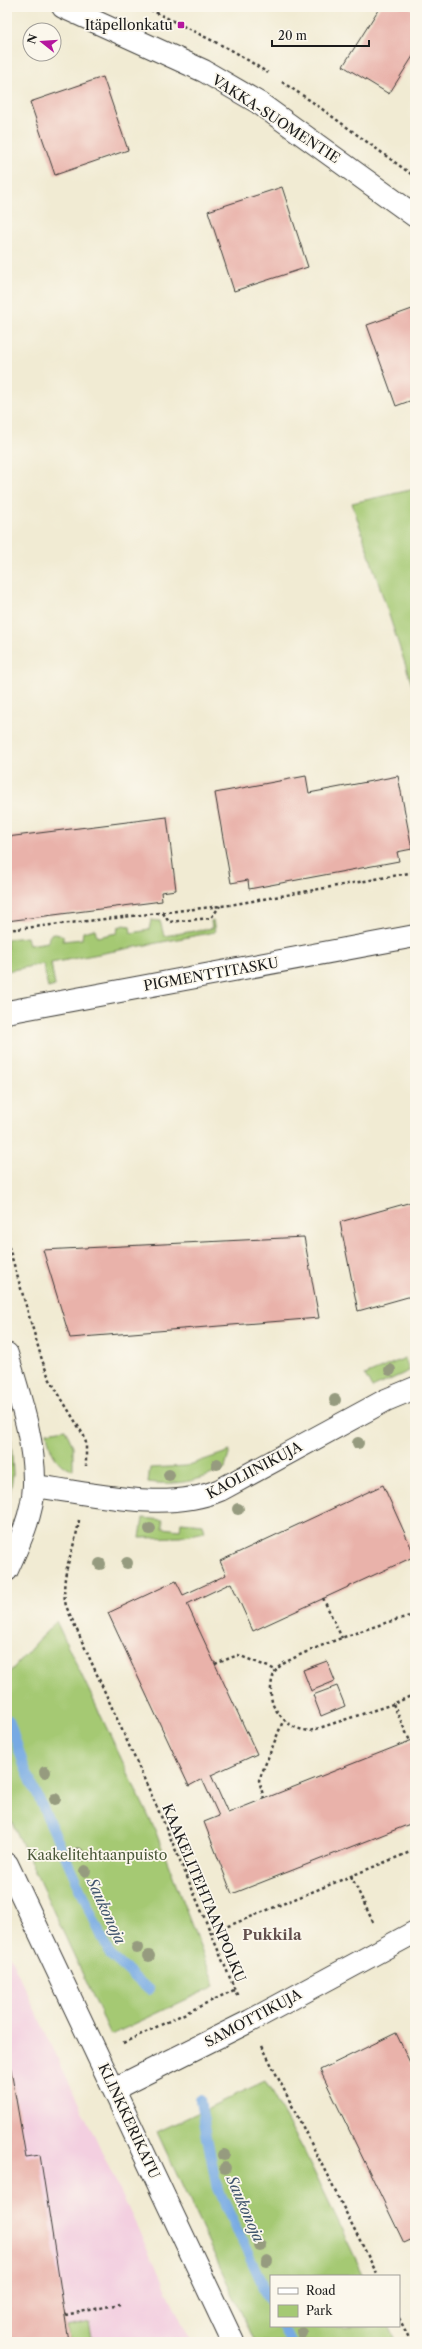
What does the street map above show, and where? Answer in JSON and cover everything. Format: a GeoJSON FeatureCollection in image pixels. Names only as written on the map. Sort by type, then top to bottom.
{"type":"FeatureCollection","features":[{"type":"Feature","properties":{"kind":"street","name":"VAKKA-SUOMENTIE"},"geometry":{"type":"LineString","coordinates":[[63,7],[204,71],[252,99],[321,146],[415,216]]}},
{"type":"Feature","properties":{"kind":"street","name":"PIGMENTTITASKU"},"geometry":{"type":"LineString","coordinates":[[7,1012],[415,936]]}},
{"type":"Feature","properties":{"kind":"street"},"geometry":{"type":"LineString","coordinates":[[7,1354],[27,1428],[34,1486],[20,1540],[7,1570]]}},
{"type":"Feature","properties":{"kind":"street","name":"KAOLIINIKUJA"},"geometry":{"type":"LineString","coordinates":[[34,1486],[158,1502],[201,1498],[220,1490],[386,1400],[415,1388]]}},
{"type":"Feature","properties":{"kind":"street","name":"KLINKKERIKATU"},"geometry":{"type":"LineString","coordinates":[[7,1864],[25,1899],[233,2342]]}},
{"type":"Feature","properties":{"kind":"street","name":"SAMOTTIKUJA"},"geometry":{"type":"LineString","coordinates":[[114,2089],[250,2021],[415,1932]]}},
{"type":"Feature","properties":{"kind":"path"},"geometry":{"type":"LineString","coordinates":[[7,930],[220,906],[415,872]]}},
{"type":"Feature","properties":{"kind":"path"},"geometry":{"type":"LineString","coordinates":[[162,912],[170,922],[211,918],[220,906]]}},
{"type":"Feature","properties":{"kind":"path"},"geometry":{"type":"LineString","coordinates":[[7,1241],[42,1360],[49,1378],[84,1436],[86,1443],[86,1467]]}},
{"type":"Feature","properties":{"kind":"path","name":"KAAKELITEHTAANPOLKU"},"geometry":{"type":"LineString","coordinates":[[80,1514],[77,1537],[64,1575],[66,1606],[165,1825],[234,1990],[377,2275]]}},
{"type":"Feature","properties":{"kind":"path"},"geometry":{"type":"LineString","coordinates":[[323,1598],[342,1638]]}},
{"type":"Feature","properties":{"kind":"path"},"geometry":{"type":"LineString","coordinates":[[415,1615],[342,1638],[288,1661],[276,1670],[272,1681],[272,1703],[283,1721],[297,1730],[310,1731],[393,1704],[415,1694]]}},
{"type":"Feature","properties":{"kind":"path"},"geometry":{"type":"LineString","coordinates":[[215,1664],[238,1655],[276,1670]]}},
{"type":"Feature","properties":{"kind":"path"},"geometry":{"type":"LineString","coordinates":[[393,1704],[410,1741]]}},
{"type":"Feature","properties":{"kind":"path"},"geometry":{"type":"LineString","coordinates":[[264,1799],[259,1780],[283,1721]]}},
{"type":"Feature","properties":{"kind":"path"},"geometry":{"type":"LineString","coordinates":[[211,1933],[415,1850]]}},
{"type":"Feature","properties":{"kind":"path"},"geometry":{"type":"LineString","coordinates":[[351,1876],[388,1946]]}},
{"type":"Feature","properties":{"kind":"path"},"geometry":{"type":"LineString","coordinates":[[120,2044],[234,1990]]}},
{"type":"Feature","properties":{"kind":"path"},"geometry":{"type":"LineString","coordinates":[[65,2315],[120,2304]]}},
{"type":"Feature","properties":{"kind":"path"},"geometry":{"type":"LineString","coordinates":[[400,2320],[411,2342]]}},
{"type":"Feature","properties":{"kind":"shaded area"},"geometry":{"type":"Polygon","coordinates":[[[7,1950],[191,2342],[7,2342],[7,1950]]]}},
{"type":"Feature","properties":{"kind":"green space"},"geometry":{"type":"Polygon","coordinates":[[[415,489],[415,694],[352,503],[415,489]]]}},
{"type":"Feature","properties":{"kind":"green space"},"geometry":{"type":"Polygon","coordinates":[[[151,920],[160,921],[164,936],[212,928],[211,921],[213,920],[215,932],[51,963],[55,986],[48,988],[43,964],[7,971],[7,939],[27,937],[29,945],[48,942],[52,933],[63,936],[63,941],[82,939],[83,932],[95,929],[97,937],[117,933],[118,927],[124,925],[130,926],[131,933],[149,930],[151,920]]]}},
{"type":"Feature","properties":{"kind":"green space"},"geometry":{"type":"Polygon","coordinates":[[[405,1358],[409,1371],[372,1388],[365,1375],[405,1358]]]}},
{"type":"Feature","properties":{"kind":"green space"},"geometry":{"type":"Polygon","coordinates":[[[65,1429],[73,1446],[73,1470],[62,1465],[57,1460],[51,1450],[48,1438],[47,1432],[65,1429]]]}},
{"type":"Feature","properties":{"kind":"green space"},"geometry":{"type":"Polygon","coordinates":[[[11,1439],[13,1474],[7,1512],[7,1440],[11,1439]]]}},
{"type":"Feature","properties":{"kind":"green space"},"geometry":{"type":"Polygon","coordinates":[[[230,1451],[225,1468],[207,1476],[178,1483],[148,1482],[150,1468],[186,1466],[230,1451]]]}},
{"type":"Feature","properties":{"kind":"green space"},"geometry":{"type":"Polygon","coordinates":[[[143,1518],[163,1520],[163,1528],[180,1530],[181,1522],[203,1524],[205,1532],[180,1537],[140,1538],[143,1518]]]}},
{"type":"Feature","properties":{"kind":"green space","name":"Kaakelitehtaanpuisto"},"geometry":{"type":"Polygon","coordinates":[[[56,1621],[155,1830],[215,1986],[111,2035],[10,1818],[7,1787],[7,1675],[56,1621]]]}},
{"type":"Feature","properties":{"kind":"green space"},"geometry":{"type":"Polygon","coordinates":[[[265,2081],[304,2151],[364,2275],[270,2275],[270,2327],[388,2327],[396,2342],[255,2342],[157,2132],[265,2081]]]}},
{"type":"Feature","properties":{"kind":"green space"},"geometry":{"type":"Polygon","coordinates":[[[89,2322],[93,2342],[69,2342],[67,2327],[89,2322]]]}},
{"type":"Feature","properties":{"kind":"building"},"geometry":{"type":"Polygon","coordinates":[[[380,7],[409,7],[415,11],[415,53],[389,94],[343,66],[380,7]]]}},
{"type":"Feature","properties":{"kind":"building"},"geometry":{"type":"Polygon","coordinates":[[[103,77],[128,150],[55,175],[30,102],[103,77]]]}},
{"type":"Feature","properties":{"kind":"building"},"geometry":{"type":"Polygon","coordinates":[[[282,187],[308,267],[234,291],[208,211],[282,187]]]}},
{"type":"Feature","properties":{"kind":"building"},"geometry":{"type":"Polygon","coordinates":[[[415,308],[415,399],[396,406],[367,325],[415,308]]]}},
{"type":"Feature","properties":{"kind":"building"},"geometry":{"type":"Polygon","coordinates":[[[306,776],[309,793],[398,776],[412,849],[397,852],[399,861],[249,889],[248,880],[231,883],[215,793],[306,776]]]}},
{"type":"Feature","properties":{"kind":"building"},"geometry":{"type":"Polygon","coordinates":[[[167,817],[176,890],[161,892],[162,901],[7,921],[7,837],[167,817]]]}},
{"type":"Feature","properties":{"kind":"building"},"geometry":{"type":"Polygon","coordinates":[[[415,1201],[415,1295],[358,1311],[340,1222],[415,1201]]]}},
{"type":"Feature","properties":{"kind":"building"},"geometry":{"type":"Polygon","coordinates":[[[304,1237],[319,1318],[70,1338],[43,1250],[304,1237]]]}},
{"type":"Feature","properties":{"kind":"building"},"geometry":{"type":"Polygon","coordinates":[[[383,1485],[415,1556],[253,1631],[231,1583],[187,1604],[257,1754],[211,1775],[228,1813],[415,1739],[415,1822],[232,1894],[204,1822],[219,1816],[202,1779],[189,1786],[108,1613],[176,1581],[183,1595],[205,1585],[226,1575],[220,1561],[383,1485]]]}},
{"type":"Feature","properties":{"kind":"building"},"geometry":{"type":"Polygon","coordinates":[[[327,1661],[335,1681],[311,1691],[303,1670],[327,1661]]]}},
{"type":"Feature","properties":{"kind":"building"},"geometry":{"type":"Polygon","coordinates":[[[337,1686],[345,1706],[321,1716],[313,1695],[337,1686]]]}},
{"type":"Feature","properties":{"kind":"building"},"geometry":{"type":"Polygon","coordinates":[[[396,2033],[415,2073],[415,2238],[404,2243],[320,2070],[396,2033]]]}},
{"type":"Feature","properties":{"kind":"building"},"geometry":{"type":"Polygon","coordinates":[[[7,2047],[26,2157],[40,2155],[69,2342],[7,2342],[7,2047]]]}},
{"type":"Feature","properties":{"kind":"waterway","name":"Saukonoja"},"geometry":{"type":"LineString","coordinates":[[9,1720],[24,1766],[110,1955],[149,1990]]}},
{"type":"Feature","properties":{"kind":"waterway","name":"Saukonoja"},"geometry":{"type":"LineString","coordinates":[[200,2100],[216,2184],[270,2301]]}},
{"type":"Feature","properties":{"kind":"waterway","name":"Saukonoja"},"geometry":{"type":"LineString","coordinates":[[283,2327],[291,2342]]}},
{"type":"Feature","properties":{"kind":"place","name":"Itäpellonkatu"},"geometry":{"type":"Point","coordinates":[181,25]}},
{"type":"Feature","properties":{"kind":"district","name":"Pukkila"},"geometry":{"type":"Point","coordinates":[272,1935]}}]}
